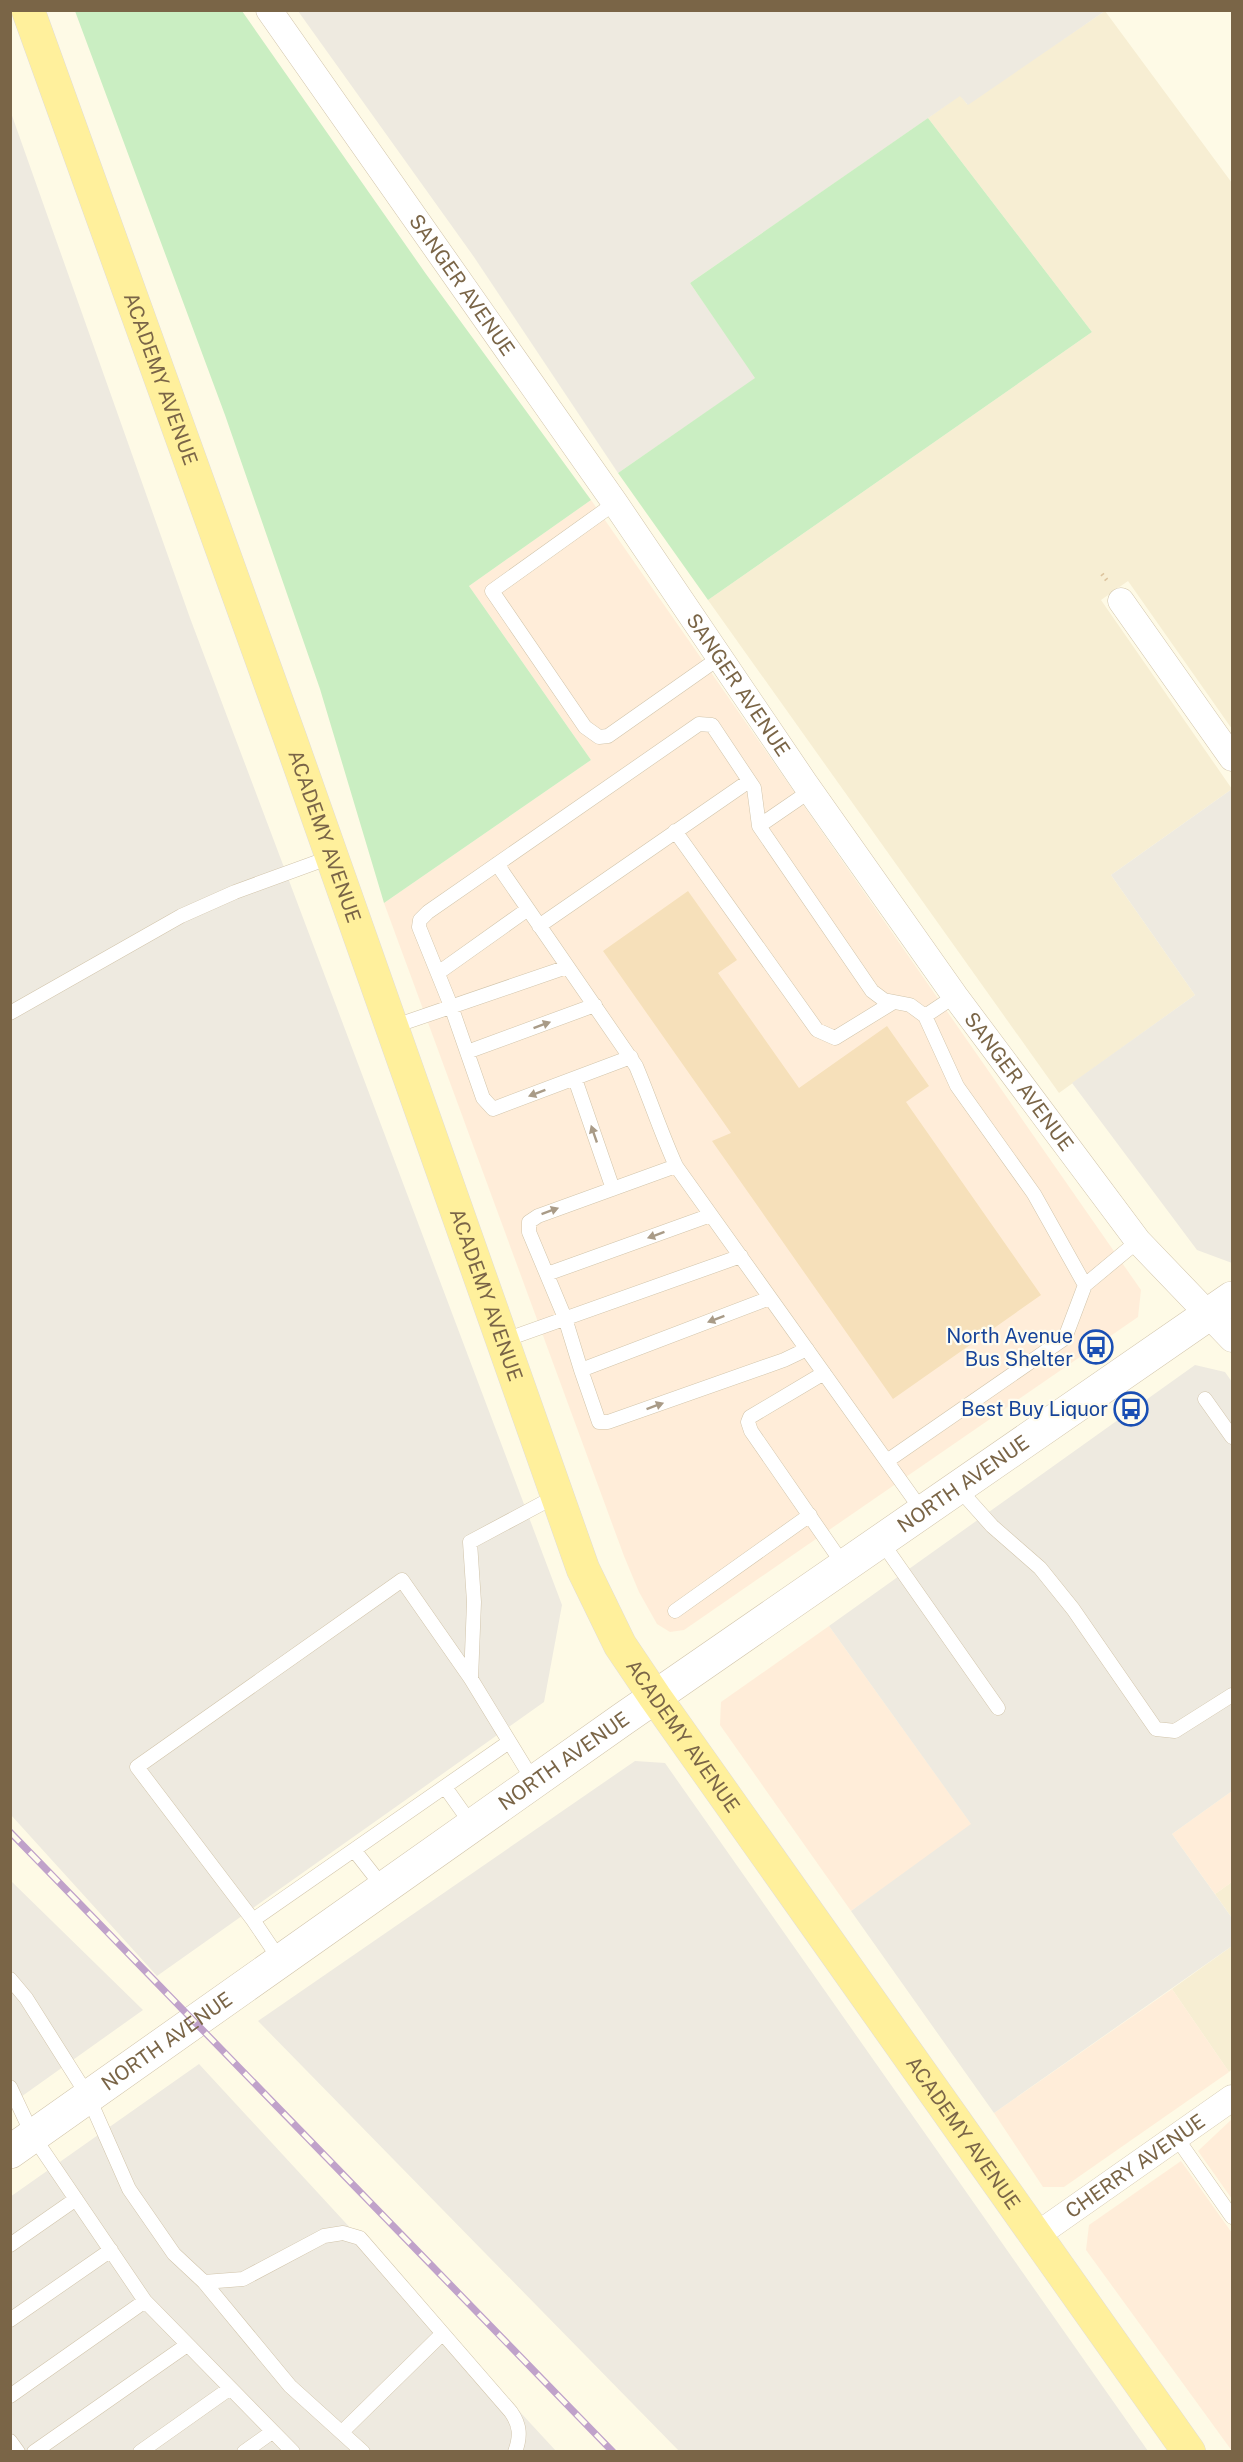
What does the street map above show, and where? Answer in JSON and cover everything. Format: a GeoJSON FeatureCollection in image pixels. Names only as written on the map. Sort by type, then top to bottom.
{"type":"FeatureCollection","features":[{"type":"Feature","properties":{"kind":"main road","name":"ACADEMY AVENUE"},"geometry":{"type":"LineString","coordinates":[[28,10],[331,857],[556,1496],[583,1569],[608,1622],[655,1697],[1190,2451]]}},
{"type":"Feature","properties":{"kind":"street","name":"SANGER AVENUE"},"geometry":{"type":"LineString","coordinates":[[269,10],[615,503],[810,791],[955,996],[1138,1241],[1220,1305],[1233,1339]]}},
{"type":"Feature","properties":{"kind":"street"},"geometry":{"type":"LineString","coordinates":[[1121,601],[1233,758]]}},
{"type":"Feature","properties":{"kind":"street","name":"NORTH AVENUE"},"geometry":{"type":"LineString","coordinates":[[22,2144],[383,1887],[1220,1305]]}},
{"type":"Feature","properties":{"kind":"street","name":"CHERRY AVENUE"},"geometry":{"type":"LineString","coordinates":[[1037,2235],[1233,2098]]}},
{"type":"Feature","properties":{"kind":"lane"},"geometry":{"type":"LineString","coordinates":[[615,503],[492,591],[585,727],[599,737],[608,736],[719,658]]}},
{"type":"Feature","properties":{"kind":"lane"},"geometry":{"type":"LineString","coordinates":[[631,1057],[494,1109],[489,1106],[483,1098],[451,1006],[419,927],[420,920],[699,724],[712,725],[754,788],[758,804],[759,826],[872,991],[892,1003],[910,1005],[925,1016],[957,1086],[1034,1194],[1085,1285]]}},
{"type":"Feature","properties":{"kind":"lane"},"geometry":{"type":"LineString","coordinates":[[539,926],[749,781]]}},
{"type":"Feature","properties":{"kind":"lane"},"geometry":{"type":"LineString","coordinates":[[759,826],[810,791]]}},
{"type":"Feature","properties":{"kind":"lane"},"geometry":{"type":"LineString","coordinates":[[675,831],[817,1030],[835,1038],[892,1003]]}},
{"type":"Feature","properties":{"kind":"lane"},"geometry":{"type":"LineString","coordinates":[[10,1013],[181,916],[235,892],[331,857]]}},
{"type":"Feature","properties":{"kind":"lane"},"geometry":{"type":"LineString","coordinates":[[497,864],[631,1057],[676,1166],[923,1512]]}},
{"type":"Feature","properties":{"kind":"lane"},"geometry":{"type":"LineString","coordinates":[[438,973],[528,909]]}},
{"type":"Feature","properties":{"kind":"lane"},"geometry":{"type":"LineString","coordinates":[[390,1027],[567,967]]}},
{"type":"Feature","properties":{"kind":"lane"},"geometry":{"type":"LineString","coordinates":[[925,1016],[955,996]]}},
{"type":"Feature","properties":{"kind":"lane"},"geometry":{"type":"LineString","coordinates":[[467,1052],[595,1005]]}},
{"type":"Feature","properties":{"kind":"lane"},"geometry":{"type":"LineString","coordinates":[[575,1079],[613,1189]]}},
{"type":"Feature","properties":{"kind":"lane"},"geometry":{"type":"LineString","coordinates":[[676,1166],[538,1216],[530,1222],[529,1232],[565,1318],[599,1422],[608,1422],[784,1360],[807,1349]]}},
{"type":"Feature","properties":{"kind":"lane"},"geometry":{"type":"LineString","coordinates":[[547,1275],[711,1215]]}},
{"type":"Feature","properties":{"kind":"lane"},"geometry":{"type":"LineString","coordinates":[[887,1461],[1065,1338],[1085,1285],[1138,1241]]}},
{"type":"Feature","properties":{"kind":"lane"},"geometry":{"type":"LineString","coordinates":[[502,1341],[741,1256]]}},
{"type":"Feature","properties":{"kind":"lane"},"geometry":{"type":"LineString","coordinates":[[581,1370],[770,1298]]}},
{"type":"Feature","properties":{"kind":"lane"},"geometry":{"type":"LineString","coordinates":[[824,1373],[750,1417],[748,1422],[751,1431],[845,1567]]}},
{"type":"Feature","properties":{"kind":"lane"},"geometry":{"type":"LineString","coordinates":[[1205,1399],[1233,1437]]}},
{"type":"Feature","properties":{"kind":"lane"},"geometry":{"type":"LineString","coordinates":[[958,1488],[992,1526],[1040,1568],[1074,1609],[1156,1729],[1175,1731],[1233,1695]]}},
{"type":"Feature","properties":{"kind":"lane"},"geometry":{"type":"LineString","coordinates":[[471,1679],[474,1602],[471,1542],[556,1496]]}},
{"type":"Feature","properties":{"kind":"lane"},"geometry":{"type":"LineString","coordinates":[[675,1611],[810,1515]]}},
{"type":"Feature","properties":{"kind":"lane"},"geometry":{"type":"LineString","coordinates":[[880,1542],[998,1708]]}},
{"type":"Feature","properties":{"kind":"lane"},"geometry":{"type":"LineString","coordinates":[[279,1960],[254,1920],[137,1767],[402,1580],[471,1679],[534,1782]]}},
{"type":"Feature","properties":{"kind":"lane"},"geometry":{"type":"LineString","coordinates":[[254,1920],[509,1742]]}},
{"type":"Feature","properties":{"kind":"lane"},"geometry":{"type":"LineString","coordinates":[[445,1787],[472,1825]]}},
{"type":"Feature","properties":{"kind":"lane"},"geometry":{"type":"LineString","coordinates":[[354,1850],[383,1887]]}},
{"type":"Feature","properties":{"kind":"lane"},"geometry":{"type":"LineString","coordinates":[[10,1979],[26,1998],[88,2096],[129,2189],[174,2254],[204,2282],[290,2386],[363,2451]]}},
{"type":"Feature","properties":{"kind":"lane"},"geometry":{"type":"LineString","coordinates":[[10,2087],[22,2144],[76,2199],[144,2301],[293,2451]]}},
{"type":"Feature","properties":{"kind":"lane"},"geometry":{"type":"LineString","coordinates":[[1176,2138],[1233,2217]]}},
{"type":"Feature","properties":{"kind":"lane"},"geometry":{"type":"LineString","coordinates":[[10,2245],[76,2199]]}},
{"type":"Feature","properties":{"kind":"lane"},"geometry":{"type":"LineString","coordinates":[[204,2282],[243,2279],[324,2236],[343,2233],[360,2238],[511,2412],[518,2423],[517,2446],[530,2451]]}},
{"type":"Feature","properties":{"kind":"lane"},"geometry":{"type":"LineString","coordinates":[[10,2320],[111,2250]]}},
{"type":"Feature","properties":{"kind":"lane"},"geometry":{"type":"LineString","coordinates":[[10,2396],[144,2301]]}},
{"type":"Feature","properties":{"kind":"lane"},"geometry":{"type":"LineString","coordinates":[[342,2433],[442,2334]]}},
{"type":"Feature","properties":{"kind":"lane"},"geometry":{"type":"LineString","coordinates":[[34,2451],[187,2345]]}},
{"type":"Feature","properties":{"kind":"lane"},"geometry":{"type":"LineString","coordinates":[[140,2451],[229,2389]]}},
{"type":"Feature","properties":{"kind":"lane"},"geometry":{"type":"LineString","coordinates":[[244,2451],[272,2432]]}},
{"type":"Feature","properties":{"kind":"lane"},"geometry":{"type":"LineString","coordinates":[[10,2441],[18,2451]]}},
{"type":"Feature","properties":{"kind":"shaded area"},"geometry":{"type":"Polygon","coordinates":[[[298,11],[1105,11],[968,105],[960,96],[690,283],[756,378],[618,473],[474,257],[298,11]]]}},
{"type":"Feature","properties":{"kind":"shaded area"},"geometry":{"type":"Polygon","coordinates":[[[1105,11],[1232,183],[1232,729],[1128,581],[1101,600],[1232,789],[1111,875],[1195,995],[1059,1093],[708,600],[1092,332],[928,118],[960,95],[967,104],[1105,11]]]}},
{"type":"Feature","properties":{"kind":"shaded area"},"geometry":{"type":"Polygon","coordinates":[[[10,110],[190,618],[562,1605],[544,1702],[157,1976],[11,1815],[10,110]]]}},
{"type":"Feature","properties":{"kind":"shaded area"},"geometry":{"type":"Polygon","coordinates":[[[591,500],[1141,1290],[1138,1317],[684,1630],[670,1632],[657,1624],[639,1592],[624,1556],[384,903],[591,760],[469,586],[591,500]]]}},
{"type":"Feature","properties":{"kind":"shaded area"},"geometry":{"type":"Polygon","coordinates":[[[1232,789],[1232,1263],[1197,1250],[1072,1083],[1195,995],[1111,875],[1232,789]]]}},
{"type":"Feature","properties":{"kind":"shaded area"},"geometry":{"type":"Polygon","coordinates":[[[1195,1365],[1225,1372],[1232,1382],[1232,1791],[1172,1834],[1232,1918],[1232,1946],[994,2113],[851,1911],[971,1824],[829,1626],[1195,1365]]]}},
{"type":"Feature","properties":{"kind":"shaded area"},"geometry":{"type":"Polygon","coordinates":[[[829,1626],[972,1825],[851,1911],[720,1725],[721,1702],[829,1626]]]}},
{"type":"Feature","properties":{"kind":"shaded area"},"geometry":{"type":"Polygon","coordinates":[[[635,1761],[665,1763],[1148,2451],[679,2451],[258,2021],[635,1761]]]}},
{"type":"Feature","properties":{"kind":"shaded area"},"geometry":{"type":"Polygon","coordinates":[[[1232,1791],[1232,1882],[1215,1894],[1172,1834],[1232,1791]]]}},
{"type":"Feature","properties":{"kind":"shaded area"},"geometry":{"type":"Polygon","coordinates":[[[10,1880],[143,2010],[11,2104],[10,2104],[10,1880]]]}},
{"type":"Feature","properties":{"kind":"shaded area"},"geometry":{"type":"Polygon","coordinates":[[[1232,1882],[1232,1918],[1215,1894],[1232,1882]]]}},
{"type":"Feature","properties":{"kind":"shaded area"},"geometry":{"type":"Polygon","coordinates":[[[1232,1946],[1232,2069],[1229,2072],[1172,1989],[1232,1946]]]}},
{"type":"Feature","properties":{"kind":"shaded area"},"geometry":{"type":"Polygon","coordinates":[[[1172,1989],[1229,2072],[1064,2187],[1043,2187],[994,2113],[1172,1989]]]}},
{"type":"Feature","properties":{"kind":"shaded area"},"geometry":{"type":"Polygon","coordinates":[[[199,2064],[556,2451],[11,2451],[10,2197],[199,2064]]]}},
{"type":"Feature","properties":{"kind":"shaded area"},"geometry":{"type":"Polygon","coordinates":[[[1232,2119],[1232,2199],[1198,2151],[1232,2119]]]}},
{"type":"Feature","properties":{"kind":"shaded area"},"geometry":{"type":"Polygon","coordinates":[[[1181,2161],[1232,2233],[1232,2451],[1086,2250],[1089,2225],[1181,2161]]]}},
{"type":"Feature","properties":{"kind":"green space"},"geometry":{"type":"Polygon","coordinates":[[[75,11],[242,11],[426,274],[591,500],[469,586],[591,760],[384,903],[320,689],[225,415],[75,11]]]}},
{"type":"Feature","properties":{"kind":"green space"},"geometry":{"type":"Polygon","coordinates":[[[928,118],[1092,332],[708,600],[618,473],[755,378],[690,283],[928,118]]]}},
{"type":"Feature","properties":{"kind":"building"},"geometry":{"type":"Polygon","coordinates":[[[688,891],[737,960],[718,973],[799,1088],[887,1026],[929,1086],[906,1102],[1041,1295],[893,1399],[712,1141],[731,1133],[603,951],[688,891]]]}},
{"type":"Feature","properties":{"kind":"railway"},"geometry":{"type":"LineString","coordinates":[[10,1832],[613,2452]]}},
{"type":"Feature","properties":{"kind":"place","name":"North Avenue Bus Shelter"},"geometry":{"type":"Point","coordinates":[1096,1347]}},
{"type":"Feature","properties":{"kind":"place","name":"Best Buy Liquor"},"geometry":{"type":"Point","coordinates":[1131,1409]}}]}
